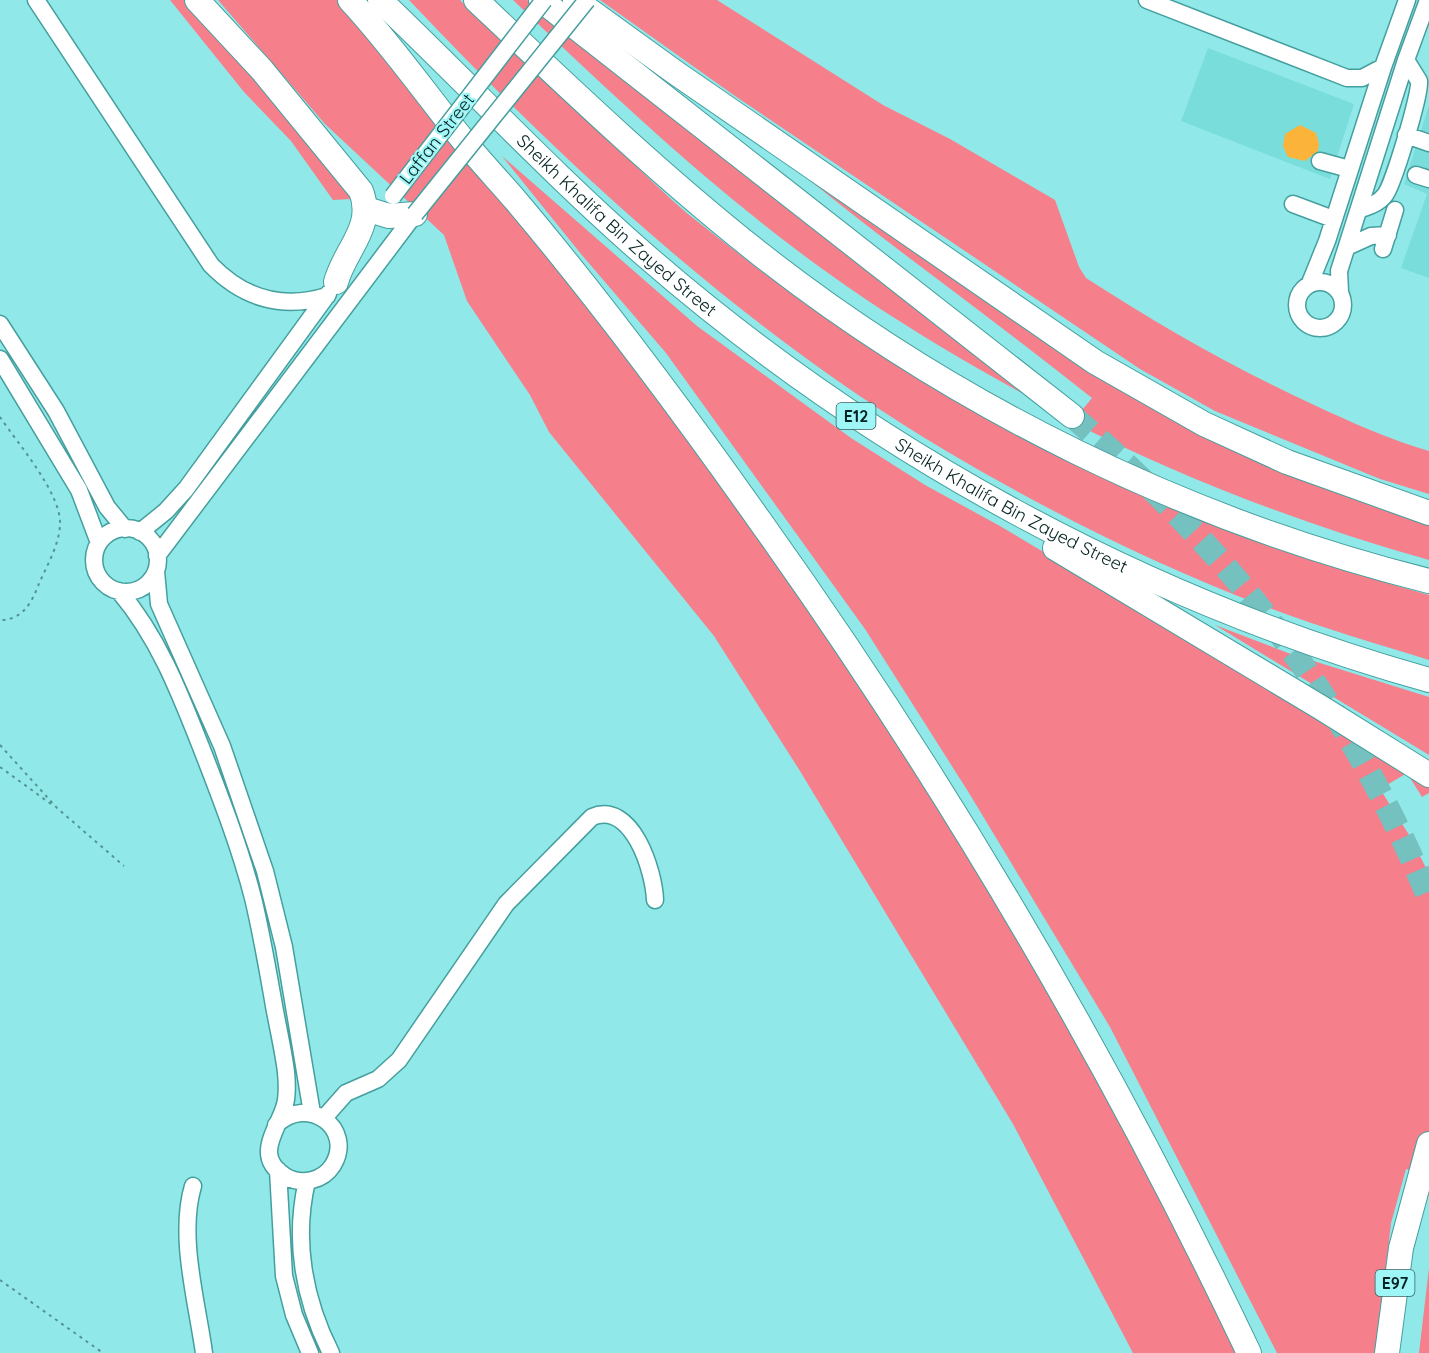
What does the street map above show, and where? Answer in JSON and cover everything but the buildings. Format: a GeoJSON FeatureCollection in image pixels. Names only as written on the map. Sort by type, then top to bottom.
{"type":"FeatureCollection","features":[{"type":"Feature","properties":{"kind":"highway"},"geometry":{"type":"LineString","coordinates":[[197,0],[262,70],[322,147],[356,184],[380,206],[398,217],[415,214]]}},
{"type":"Feature","properties":{"kind":"highway"},"geometry":{"type":"LineString","coordinates":[[350,0],[390,45],[462,139],[585,286],[759,519],[847,646],[979,854],[1089,1041],[1249,1353]]}},
{"type":"Feature","properties":{"kind":"highway","name":"Sheikh Khalifa Bin Zayed Street"},"geometry":{"type":"LineString","coordinates":[[380,0],[542,161],[663,271],[801,378],[941,471],[1096,553],[1183,592],[1296,637],[1429,680]]}},
{"type":"Feature","properties":{"kind":"highway"},"geometry":{"type":"LineString","coordinates":[[476,0],[615,129],[727,228],[830,305],[934,373],[1058,442],[1186,500],[1317,548],[1429,581]]}},
{"type":"Feature","properties":{"kind":"highway"},"geometry":{"type":"LineString","coordinates":[[543,0],[1072,416]]}},
{"type":"Feature","properties":{"kind":"highway"},"geometry":{"type":"LineString","coordinates":[[575,0],[705,93],[1095,363],[1204,424],[1287,462],[1429,513]]}},
{"type":"Feature","properties":{"kind":"highway"},"geometry":{"type":"LineString","coordinates":[[331,289],[341,265],[380,206]]}},
{"type":"Feature","properties":{"kind":"highway"},"geometry":{"type":"LineString","coordinates":[[941,471],[1054,547],[1429,775]]}},
{"type":"Feature","properties":{"kind":"highway","name":"E97"},"geometry":{"type":"LineString","coordinates":[[1387,1353],[1395,1282],[1409,1214],[1429,1144]]}},
{"type":"Feature","properties":{"kind":"street"},"geometry":{"type":"LineString","coordinates":[[36,0],[197,248],[218,273],[239,289],[267,300],[297,303],[331,289]]}},
{"type":"Feature","properties":{"kind":"street","name":"Laffan Street"},"geometry":{"type":"LineString","coordinates":[[380,206],[543,0]]}},
{"type":"Feature","properties":{"kind":"street","name":"Laffan Street"},"geometry":{"type":"LineString","coordinates":[[157,564],[415,214],[587,0]]}},
{"type":"Feature","properties":{"kind":"street"},"geometry":{"type":"LineString","coordinates":[[1147,0],[1347,78],[1362,78],[1383,67]]}},
{"type":"Feature","properties":{"kind":"street"},"geometry":{"type":"LineString","coordinates":[[1407,0],[1310,283],[1300,291],[1296,304],[1300,317],[1310,326],[1323,328],[1335,323],[1343,305],[1339,271],[1361,209],[1406,60],[1428,0]]}},
{"type":"Feature","properties":{"kind":"street"},"geometry":{"type":"LineString","coordinates":[[1361,209],[1377,202],[1386,194],[1406,135],[1421,115],[1420,86],[1417,75],[1406,60]]}},
{"type":"Feature","properties":{"kind":"street"},"geometry":{"type":"LineString","coordinates":[[1347,78],[1371,105]]}},
{"type":"Feature","properties":{"kind":"street"},"geometry":{"type":"LineString","coordinates":[[1406,135],[1429,143]]}},
{"type":"Feature","properties":{"kind":"street"},"geometry":{"type":"LineString","coordinates":[[1378,149],[1398,160]]}},
{"type":"Feature","properties":{"kind":"street"},"geometry":{"type":"LineString","coordinates":[[1320,161],[1349,170]]}},
{"type":"Feature","properties":{"kind":"street"},"geometry":{"type":"LineString","coordinates":[[1293,204],[1333,219]]}},
{"type":"Feature","properties":{"kind":"street"},"geometry":{"type":"LineString","coordinates":[[1361,209],[1385,242]]}},
{"type":"Feature","properties":{"kind":"street"},"geometry":{"type":"LineString","coordinates":[[1385,242],[1395,210]]}},
{"type":"Feature","properties":{"kind":"street"},"geometry":{"type":"LineString","coordinates":[[1349,246],[1371,236],[1385,242]]}},
{"type":"Feature","properties":{"kind":"street"},"geometry":{"type":"LineString","coordinates":[[1310,283],[1327,282],[1340,292]]}},
{"type":"Feature","properties":{"kind":"street"},"geometry":{"type":"LineString","coordinates":[[310,1353],[294,1315],[284,1276],[278,1170],[269,1148],[284,1107],[286,1074],[258,920],[246,874],[215,783],[164,659],[146,626],[119,591],[105,584],[96,572],[94,557],[99,543],[110,532],[132,530],[166,511],[186,489],[331,289]]}},
{"type":"Feature","properties":{"kind":"street"},"geometry":{"type":"LineString","coordinates":[[0,324],[56,411],[107,507],[132,530],[152,542],[157,564],[159,604],[222,746],[265,871],[284,947],[318,1116],[335,1133],[338,1142],[336,1157],[322,1176],[307,1181],[291,1179],[278,1170]]}},
{"type":"Feature","properties":{"kind":"street"},"geometry":{"type":"LineString","coordinates":[[0,359],[79,490],[99,543]]}},
{"type":"Feature","properties":{"kind":"street"},"geometry":{"type":"LineString","coordinates":[[119,591],[141,588],[157,564]]}},
{"type":"Feature","properties":{"kind":"street"},"geometry":{"type":"LineString","coordinates":[[276,1125],[288,1115],[318,1116],[340,1099],[378,1079],[399,1060],[507,904],[592,817],[612,815],[636,838],[652,874],[655,900]]}},
{"type":"Feature","properties":{"kind":"street"},"geometry":{"type":"LineString","coordinates":[[307,1181],[300,1224],[302,1264],[313,1308],[332,1353]]}},
{"type":"Feature","properties":{"kind":"street"},"geometry":{"type":"LineString","coordinates":[[193,1186],[187,1228],[204,1353]]}},
{"type":"Feature","properties":{"kind":"path"},"geometry":{"type":"LineString","coordinates":[[0,417],[54,498],[60,525],[56,543],[28,607],[13,618],[0,621]]}},
{"type":"Feature","properties":{"kind":"path"},"geometry":{"type":"LineString","coordinates":[[0,745],[57,808]]}},
{"type":"Feature","properties":{"kind":"path"},"geometry":{"type":"LineString","coordinates":[[0,767],[57,808],[124,866]]}},
{"type":"Feature","properties":{"kind":"path"},"geometry":{"type":"LineString","coordinates":[[0,1280],[103,1353]]}},
{"type":"Feature","properties":{"kind":"shaded area"},"geometry":{"type":"Polygon","coordinates":[[[170,0],[187,0],[347,191],[351,199],[333,200],[291,141],[244,92],[170,0]]]}},
{"type":"Feature","properties":{"kind":"shaded area"},"geometry":{"type":"Polygon","coordinates":[[[218,0],[339,0],[435,108],[721,483],[903,746],[1119,1112],[1238,1353],[1133,1353],[1013,1124],[800,771],[714,636],[549,432],[530,395],[467,301],[444,235],[325,124],[218,0]]]}},
{"type":"Feature","properties":{"kind":"shaded area"},"geometry":{"type":"Polygon","coordinates":[[[409,0],[460,0],[688,214],[805,304],[915,376],[985,416],[1127,487],[1274,546],[1350,572],[1429,595],[1429,660],[1285,614],[1142,555],[986,474],[873,405],[801,355],[663,244],[532,125],[409,0]]]}},
{"type":"Feature","properties":{"kind":"shaded area"},"geometry":{"type":"Polygon","coordinates":[[[513,0],[527,0],[1064,416],[936,344],[814,263],[681,156],[513,0]]]}},
{"type":"Feature","properties":{"kind":"shaded area"},"geometry":{"type":"Polygon","coordinates":[[[600,0],[717,0],[883,105],[950,139],[1055,200],[1079,267],[1086,278],[1170,330],[1255,376],[1356,424],[1429,451],[1429,494],[1380,479],[1215,411],[1140,369],[735,96],[600,0]]]}},
{"type":"Feature","properties":{"kind":"shaded area"},"geometry":{"type":"Polygon","coordinates":[[[1208,48],[1354,104],[1330,179],[1181,121],[1208,48]]]}},
{"type":"Feature","properties":{"kind":"shaded area"},"geometry":{"type":"Polygon","coordinates":[[[1429,105],[1429,278],[1401,268],[1427,194],[1404,184],[1429,105]]]}},
{"type":"Feature","properties":{"kind":"shaded area"},"geometry":{"type":"Polygon","coordinates":[[[502,156],[697,326],[851,438],[925,485],[1000,526],[1429,783],[1429,793],[1422,797],[1407,773],[1380,789],[1411,838],[1429,874],[1429,1175],[1406,1169],[1391,1223],[1376,1353],[1277,1353],[1110,1027],[969,793],[865,629],[666,353],[581,254],[502,156]]]}},
{"type":"Feature","properties":{"kind":"shaded area"},"geometry":{"type":"Polygon","coordinates":[[[785,160],[1097,375],[1429,521],[1429,560],[1337,532],[1247,500],[1159,463],[1072,422],[1092,398],[785,160]]]}},
{"type":"Feature","properties":{"kind":"shaded area"},"geometry":{"type":"Polygon","coordinates":[[[1215,625],[1288,653],[1429,697],[1429,755],[1215,625]]]}},
{"type":"Feature","properties":{"kind":"shaded area"},"geometry":{"type":"Polygon","coordinates":[[[1429,1268],[1429,1353],[1419,1353],[1429,1268]]]}},
{"type":"Feature","properties":{"kind":"tunnel"},"geometry":{"type":"LineString","coordinates":[[1072,416],[1185,522],[1235,578],[1280,635],[1323,695],[1361,758],[1397,826],[1429,898]]}}]}
